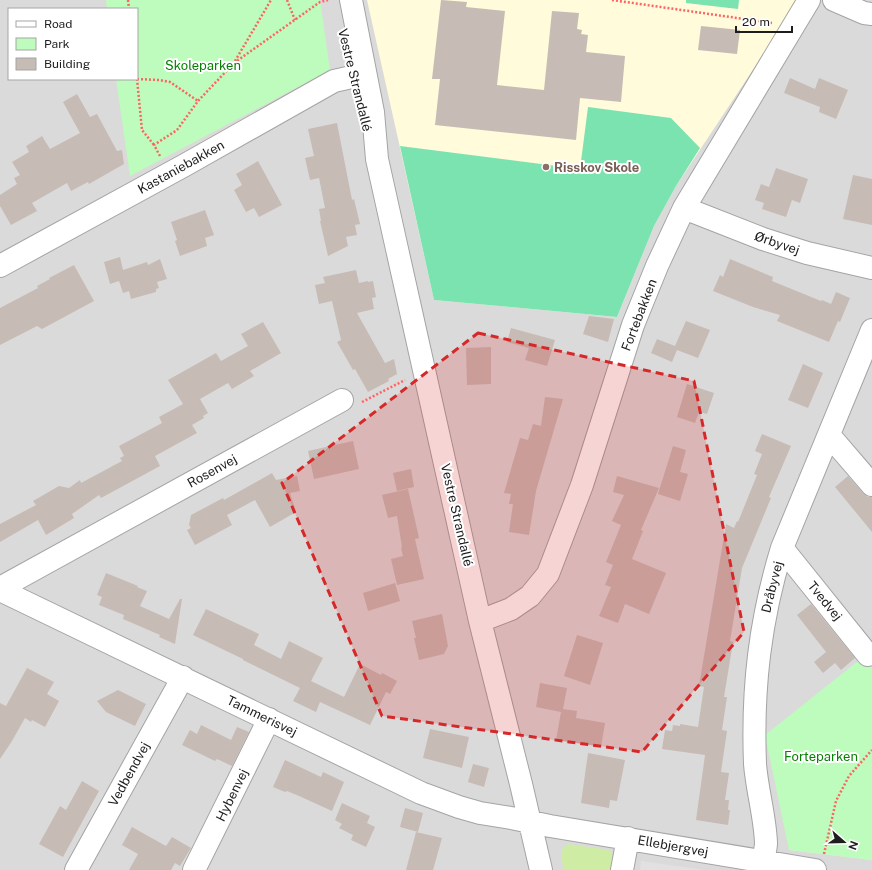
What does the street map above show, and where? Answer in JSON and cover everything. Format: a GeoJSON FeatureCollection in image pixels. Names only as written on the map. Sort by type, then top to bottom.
{"type":"FeatureCollection","features":[{"type":"Feature","properties":{"kind":"street","name":"Vestre Strandallé"},"geometry":{"type":"LineString","coordinates":[[335,0],[359,75]]}},
{"type":"Feature","properties":{"kind":"street","name":"Vestre Strandallé"},"geometry":{"type":"LineString","coordinates":[[351,0],[359,75],[361,114],[377,158],[480,621],[541,870]]}},
{"type":"Feature","properties":{"kind":"street","name":"Fortebakken"},"geometry":{"type":"LineString","coordinates":[[480,621],[511,609],[530,596],[548,574],[582,485],[633,325],[657,266],[684,208],[809,0]]}},
{"type":"Feature","properties":{"kind":"street"},"geometry":{"type":"LineString","coordinates":[[834,0],[864,13],[872,14]]}},
{"type":"Feature","properties":{"kind":"street","name":"Kastaniebakken"},"geometry":{"type":"LineString","coordinates":[[0,266],[171,173],[334,81],[359,75]]}},
{"type":"Feature","properties":{"kind":"street","name":"Ørbyvej"},"geometry":{"type":"LineString","coordinates":[[684,208],[763,239],[806,253],[872,268]]}},
{"type":"Feature","properties":{"kind":"street","name":"Dråbyvej"},"geometry":{"type":"LineString","coordinates":[[750,863],[766,844],[756,772],[754,732],[757,667],[766,606],[782,548],[872,330]]}},
{"type":"Feature","properties":{"kind":"street","name":"Rosenvej"},"geometry":{"type":"LineString","coordinates":[[0,589],[342,400]]}},
{"type":"Feature","properties":{"kind":"street"},"geometry":{"type":"LineString","coordinates":[[829,435],[872,485]]}},
{"type":"Feature","properties":{"kind":"street","name":"Tvedvej"},"geometry":{"type":"LineString","coordinates":[[782,548],[868,655]]}},
{"type":"Feature","properties":{"kind":"street","name":"Tammerisvej"},"geometry":{"type":"LineString","coordinates":[[0,589],[421,793],[480,813],[530,822]]}},
{"type":"Feature","properties":{"kind":"street","name":"Vedbendvej"},"geometry":{"type":"LineString","coordinates":[[76,870],[183,677]]}},
{"type":"Feature","properties":{"kind":"street","name":"Hybenvej"},"geometry":{"type":"LineString","coordinates":[[194,870],[269,719]]}},
{"type":"Feature","properties":{"kind":"street","name":"Ellebjergvej"},"geometry":{"type":"LineString","coordinates":[[530,822],[628,838],[750,863],[819,863]]}},
{"type":"Feature","properties":{"kind":"street"},"geometry":{"type":"LineString","coordinates":[[622,870],[628,838]]}},
{"type":"Feature","properties":{"kind":"path"},"geometry":{"type":"LineString","coordinates":[[234,63],[271,0]]}},
{"type":"Feature","properties":{"kind":"path"},"geometry":{"type":"LineString","coordinates":[[287,0],[295,20]]}},
{"type":"Feature","properties":{"kind":"path"},"geometry":{"type":"LineString","coordinates":[[154,145],[177,130],[198,102],[234,63],[320,2],[328,0]]}},
{"type":"Feature","properties":{"kind":"path"},"geometry":{"type":"LineString","coordinates":[[612,0],[794,26]]}},
{"type":"Feature","properties":{"kind":"path"},"geometry":{"type":"LineString","coordinates":[[138,79],[170,82],[198,102]]}},
{"type":"Feature","properties":{"kind":"path"},"geometry":{"type":"LineString","coordinates":[[137,80],[142,130],[154,145],[171,173]]}},
{"type":"Feature","properties":{"kind":"path"},"geometry":{"type":"LineString","coordinates":[[342,400],[351,408],[404,380],[426,375]]}},
{"type":"Feature","properties":{"kind":"path"},"geometry":{"type":"LineString","coordinates":[[819,863],[836,801],[849,776],[872,750]]}},
{"type":"Feature","properties":{"kind":"highlighted area"},"geometry":{"type":"Polygon","coordinates":[[[478,333],[694,381],[744,632],[642,752],[382,716],[282,483],[478,333]]]}},
{"type":"Feature","properties":{"kind":"shaded area"},"geometry":{"type":"Polygon","coordinates":[[[0,0],[872,0],[872,650],[789,850],[872,860],[872,870],[0,870],[0,0]]]}},
{"type":"Feature","properties":{"kind":"shaded area","name":"Risskov Skole"},"geometry":{"type":"Polygon","coordinates":[[[367,0],[799,0],[676,186],[654,226],[617,317],[434,300],[367,0]]]}},
{"type":"Feature","properties":{"kind":"shaded area"},"geometry":{"type":"Polygon","coordinates":[[[641,861],[704,870],[640,870],[641,861]]]}},
{"type":"Feature","properties":{"kind":"green space","name":"Skoleparken"},"geometry":{"type":"Polygon","coordinates":[[[106,0],[320,0],[330,70],[130,176],[116,80],[138,80],[138,8],[107,8],[106,0]]]}},
{"type":"Feature","properties":{"kind":"green space"},"geometry":{"type":"Polygon","coordinates":[[[686,0],[739,0],[738,9],[686,3],[686,0]]]}},
{"type":"Feature","properties":{"kind":"green space"},"geometry":{"type":"Polygon","coordinates":[[[588,107],[671,118],[700,148],[676,186],[654,226],[617,317],[434,300],[400,146],[580,169],[588,107]]]}},
{"type":"Feature","properties":{"kind":"green space","name":"Forteparken"},"geometry":{"type":"Polygon","coordinates":[[[872,650],[872,860],[789,850],[765,735],[872,650]]]}},
{"type":"Feature","properties":{"kind":"green space"},"geometry":{"type":"Polygon","coordinates":[[[568,844],[609,850],[614,857],[613,870],[564,870],[561,852],[562,849],[568,844]]]}},
{"type":"Feature","properties":{"kind":"building"},"geometry":{"type":"Polygon","coordinates":[[[441,0],[467,2],[466,7],[505,11],[497,85],[544,90],[552,11],[579,13],[577,29],[582,30],[581,34],[588,35],[586,52],[625,56],[621,102],[580,98],[576,140],[435,125],[440,79],[432,79],[441,0]]]}},
{"type":"Feature","properties":{"kind":"building"},"geometry":{"type":"Polygon","coordinates":[[[701,26],[740,30],[737,54],[698,50],[701,26]]]}},
{"type":"Feature","properties":{"kind":"building"},"geometry":{"type":"Polygon","coordinates":[[[790,78],[815,89],[819,78],[848,90],[836,119],[819,112],[820,107],[784,93],[790,78]]]}},
{"type":"Feature","properties":{"kind":"building"},"geometry":{"type":"Polygon","coordinates":[[[77,94],[90,117],[97,114],[117,151],[122,150],[124,164],[89,184],[88,182],[71,191],[67,183],[32,203],[37,211],[11,225],[0,206],[0,195],[17,184],[14,178],[20,175],[12,162],[29,152],[26,146],[42,136],[50,149],[80,133],[63,102],[77,94]]]}},
{"type":"Feature","properties":{"kind":"building"},"geometry":{"type":"Polygon","coordinates":[[[337,123],[352,200],[354,199],[360,224],[355,225],[357,235],[346,237],[348,246],[328,256],[320,221],[319,209],[325,208],[319,178],[310,180],[305,158],[314,156],[308,129],[337,123]]]}},
{"type":"Feature","properties":{"kind":"building"},"geometry":{"type":"Polygon","coordinates":[[[258,161],[282,205],[259,217],[254,208],[246,212],[234,190],[242,185],[236,174],[258,161]]]}},
{"type":"Feature","properties":{"kind":"building"},"geometry":{"type":"Polygon","coordinates":[[[776,168],[808,179],[800,203],[792,200],[786,217],[762,209],[764,203],[755,200],[761,184],[769,187],[776,168]]]}},
{"type":"Feature","properties":{"kind":"building"},"geometry":{"type":"Polygon","coordinates":[[[853,175],[872,179],[872,225],[843,219],[853,175]]]}},
{"type":"Feature","properties":{"kind":"building"},"geometry":{"type":"Polygon","coordinates":[[[205,210],[214,235],[205,238],[207,246],[180,256],[171,222],[205,210]]]}},
{"type":"Feature","properties":{"kind":"building"},"geometry":{"type":"Polygon","coordinates":[[[120,257],[123,270],[147,262],[148,265],[160,259],[167,279],[157,282],[159,288],[156,289],[156,292],[131,299],[129,291],[123,293],[119,281],[110,284],[104,262],[120,257]]]}},
{"type":"Feature","properties":{"kind":"building"},"geometry":{"type":"Polygon","coordinates":[[[730,259],[773,277],[772,281],[821,301],[822,300],[831,304],[836,292],[850,298],[840,322],[838,321],[829,342],[777,321],[780,315],[753,307],[713,291],[720,275],[723,277],[730,259]]]}},
{"type":"Feature","properties":{"kind":"building"},"geometry":{"type":"Polygon","coordinates":[[[74,265],[94,301],[42,329],[37,326],[0,345],[0,308],[38,288],[37,286],[50,279],[49,278],[74,265]]]}},
{"type":"Feature","properties":{"kind":"building"},"geometry":{"type":"Polygon","coordinates":[[[356,270],[359,283],[373,281],[376,297],[372,298],[374,309],[357,313],[385,363],[394,359],[397,374],[388,379],[389,381],[368,392],[337,342],[341,340],[332,301],[319,304],[315,285],[325,283],[323,277],[356,270]]]}},
{"type":"Feature","properties":{"kind":"building"},"geometry":{"type":"Polygon","coordinates":[[[589,316],[614,319],[608,342],[583,334],[589,316]]]}},
{"type":"Feature","properties":{"kind":"building"},"geometry":{"type":"Polygon","coordinates":[[[686,321],[710,330],[698,358],[677,350],[672,362],[651,353],[657,339],[675,346],[686,321]]]}},
{"type":"Feature","properties":{"kind":"building"},"geometry":{"type":"Polygon","coordinates":[[[263,322],[281,353],[250,371],[254,376],[232,389],[228,383],[200,399],[208,413],[203,416],[204,418],[192,425],[197,433],[155,456],[160,466],[101,498],[99,495],[72,514],[74,518],[46,535],[38,520],[0,542],[0,524],[36,505],[33,501],[59,486],[69,488],[80,480],[81,483],[122,461],[120,458],[124,456],[119,446],[162,423],[159,417],[183,404],[168,380],[216,353],[221,361],[248,346],[241,334],[263,322]]]}},
{"type":"Feature","properties":{"kind":"building"},"geometry":{"type":"Polygon","coordinates":[[[511,328],[555,340],[547,366],[525,360],[529,348],[507,342],[511,328]]]}},
{"type":"Feature","properties":{"kind":"building"},"geometry":{"type":"Polygon","coordinates":[[[491,347],[491,384],[467,385],[466,348],[491,347]]]}},
{"type":"Feature","properties":{"kind":"building"},"geometry":{"type":"Polygon","coordinates":[[[803,364],[823,373],[808,408],[788,400],[803,364]]]}},
{"type":"Feature","properties":{"kind":"building"},"geometry":{"type":"Polygon","coordinates":[[[687,384],[714,393],[707,414],[699,412],[695,423],[677,417],[687,384]]]}},
{"type":"Feature","properties":{"kind":"building"},"geometry":{"type":"Polygon","coordinates":[[[545,397],[563,399],[536,491],[529,535],[509,532],[513,504],[509,504],[511,494],[504,493],[520,438],[528,440],[533,424],[541,426],[545,397]]]}},
{"type":"Feature","properties":{"kind":"building"},"geometry":{"type":"Polygon","coordinates":[[[762,434],[791,446],[769,497],[771,498],[742,568],[730,641],[733,642],[724,697],[727,697],[722,730],[727,731],[721,772],[729,773],[725,800],[729,800],[728,810],[730,810],[728,825],[696,820],[705,755],[662,749],[665,730],[672,731],[673,725],[680,726],[680,724],[698,727],[704,687],[699,686],[726,524],[734,528],[737,521],[738,522],[757,475],[754,474],[762,454],[755,451],[762,434]]]}},
{"type":"Feature","properties":{"kind":"building"},"geometry":{"type":"Polygon","coordinates":[[[353,441],[359,469],[314,479],[308,451],[353,441]]]}},
{"type":"Feature","properties":{"kind":"building"},"geometry":{"type":"Polygon","coordinates":[[[673,446],[686,450],[680,472],[688,474],[680,501],[658,494],[673,446]]]}},
{"type":"Feature","properties":{"kind":"building"},"geometry":{"type":"Polygon","coordinates":[[[411,469],[414,487],[397,491],[393,473],[411,469]]]}},
{"type":"Feature","properties":{"kind":"building"},"geometry":{"type":"Polygon","coordinates":[[[272,473],[276,480],[297,476],[300,491],[290,493],[296,512],[270,527],[255,500],[227,515],[232,525],[195,545],[187,530],[191,528],[189,525],[191,515],[223,498],[224,500],[272,473]]]}},
{"type":"Feature","properties":{"kind":"building"},"geometry":{"type":"Polygon","coordinates":[[[617,476],[659,488],[641,530],[643,531],[632,559],[666,573],[649,614],[625,604],[618,623],[599,616],[611,587],[605,585],[613,565],[606,562],[621,525],[612,521],[624,495],[613,492],[617,476]]]}},
{"type":"Feature","properties":{"kind":"building"},"geometry":{"type":"Polygon","coordinates":[[[848,476],[863,493],[868,497],[872,497],[872,532],[835,487],[848,476]]]}},
{"type":"Feature","properties":{"kind":"building"},"geometry":{"type":"Polygon","coordinates":[[[408,489],[419,538],[415,539],[424,579],[397,585],[391,559],[403,556],[397,516],[388,518],[382,495],[408,489]]]}},
{"type":"Feature","properties":{"kind":"building"},"geometry":{"type":"Polygon","coordinates":[[[106,573],[147,591],[140,606],[169,619],[180,599],[182,599],[175,644],[159,637],[160,635],[123,619],[124,615],[99,605],[102,597],[97,595],[106,573]]]}},
{"type":"Feature","properties":{"kind":"building"},"geometry":{"type":"Polygon","coordinates":[[[395,583],[400,601],[368,611],[363,593],[395,583]]]}},
{"type":"Feature","properties":{"kind":"building"},"geometry":{"type":"Polygon","coordinates":[[[811,604],[855,658],[841,670],[835,663],[823,673],[814,662],[826,652],[797,615],[811,604]]]}},
{"type":"Feature","properties":{"kind":"building"},"geometry":{"type":"Polygon","coordinates":[[[206,609],[259,634],[254,645],[281,659],[289,641],[323,658],[311,681],[344,697],[360,664],[381,675],[382,673],[397,681],[390,694],[386,692],[370,725],[320,702],[316,712],[293,701],[300,688],[193,635],[206,609]]]}},
{"type":"Feature","properties":{"kind":"building"},"geometry":{"type":"Polygon","coordinates":[[[442,614],[448,646],[444,654],[419,660],[412,621],[442,614]]]}},
{"type":"Feature","properties":{"kind":"building"},"geometry":{"type":"Polygon","coordinates":[[[577,635],[603,643],[590,685],[564,676],[577,635]]]}},
{"type":"Feature","properties":{"kind":"building"},"geometry":{"type":"Polygon","coordinates":[[[27,668],[54,682],[47,694],[59,701],[45,727],[25,718],[0,759],[0,703],[6,706],[27,668]]]}},
{"type":"Feature","properties":{"kind":"building"},"geometry":{"type":"Polygon","coordinates":[[[540,683],[567,688],[563,709],[577,711],[576,718],[605,723],[601,747],[556,740],[561,712],[536,707],[540,683]]]}},
{"type":"Feature","properties":{"kind":"building"},"geometry":{"type":"Polygon","coordinates":[[[118,690],[146,704],[135,726],[106,712],[97,701],[118,690]]]}},
{"type":"Feature","properties":{"kind":"building"},"geometry":{"type":"Polygon","coordinates":[[[201,725],[231,740],[237,727],[249,732],[232,766],[217,759],[215,761],[182,745],[190,730],[197,734],[201,725]]]}},
{"type":"Feature","properties":{"kind":"building"},"geometry":{"type":"Polygon","coordinates":[[[430,729],[469,737],[462,768],[423,758],[430,729]]]}},
{"type":"Feature","properties":{"kind":"building"},"geometry":{"type":"Polygon","coordinates":[[[588,753],[625,760],[617,801],[610,800],[609,808],[581,803],[588,753]]]}},
{"type":"Feature","properties":{"kind":"building"},"geometry":{"type":"Polygon","coordinates":[[[285,760],[321,777],[323,772],[344,782],[332,811],[287,791],[285,792],[273,787],[285,760]]]}},
{"type":"Feature","properties":{"kind":"building"},"geometry":{"type":"Polygon","coordinates":[[[473,764],[489,768],[484,787],[468,782],[473,764]]]}},
{"type":"Feature","properties":{"kind":"building"},"geometry":{"type":"Polygon","coordinates":[[[82,781],[99,791],[63,857],[39,844],[60,806],[66,810],[82,781]]]}},
{"type":"Feature","properties":{"kind":"building"},"geometry":{"type":"Polygon","coordinates":[[[342,803],[370,816],[367,823],[375,827],[366,847],[351,840],[353,835],[339,828],[342,824],[335,820],[342,803]]]}},
{"type":"Feature","properties":{"kind":"building"},"geometry":{"type":"Polygon","coordinates":[[[405,808],[423,813],[418,832],[400,827],[405,808]]]}},
{"type":"Feature","properties":{"kind":"building"},"geometry":{"type":"Polygon","coordinates":[[[132,827],[166,846],[172,837],[191,848],[180,866],[175,863],[171,870],[129,870],[138,854],[122,845],[132,827]]]}},
{"type":"Feature","properties":{"kind":"building"},"geometry":{"type":"Polygon","coordinates":[[[416,832],[442,838],[433,870],[406,870],[416,832]]]}},
{"type":"Feature","properties":{"kind":"place","name":"Risskov Skole"},"geometry":{"type":"Point","coordinates":[546,167]}}]}
